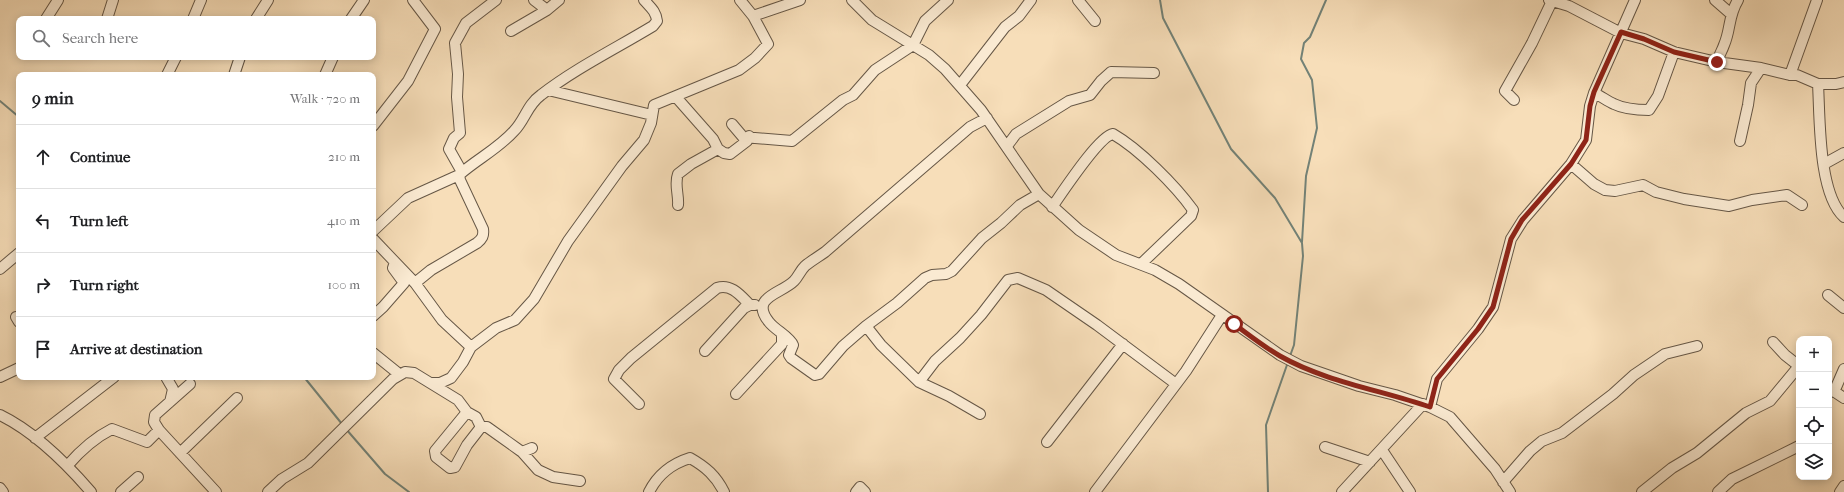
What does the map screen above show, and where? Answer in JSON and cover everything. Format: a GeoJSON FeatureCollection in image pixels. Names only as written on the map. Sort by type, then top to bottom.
{"type":"FeatureCollection","features":[{"type":"Feature","properties":{"kind":"street"},"geometry":{"type":"LineString","coordinates":[[48,16],[58,0]]}},
{"type":"Feature","properties":{"kind":"street"},"geometry":{"type":"LineString","coordinates":[[108,16],[113,0]]}},
{"type":"Feature","properties":{"kind":"street"},"geometry":{"type":"LineString","coordinates":[[194,16],[201,0]]}},
{"type":"Feature","properties":{"kind":"street"},"geometry":{"type":"LineString","coordinates":[[258,16],[268,0]]}},
{"type":"Feature","properties":{"kind":"street"},"geometry":{"type":"LineString","coordinates":[[353,16],[364,0]]}},
{"type":"Feature","properties":{"kind":"street"},"geometry":{"type":"LineString","coordinates":[[376,122],[408,81],[435,29],[413,0]]}},
{"type":"Feature","properties":{"kind":"street"},"geometry":{"type":"LineString","coordinates":[[415,283],[431,270],[477,243],[482,239],[484,234],[460,180],[460,174],[449,149],[454,138],[460,133],[456,97],[458,74],[455,43],[466,23],[496,0]]}},
{"type":"Feature","properties":{"kind":"street"},"geometry":{"type":"LineString","coordinates":[[534,0],[547,10]]}},
{"type":"Feature","properties":{"kind":"street"},"geometry":{"type":"LineString","coordinates":[[511,31],[547,10],[559,0]]}},
{"type":"Feature","properties":{"kind":"street"},"geometry":{"type":"LineString","coordinates":[[376,228],[408,198],[460,174],[502,144],[516,130],[528,107],[548,90],[591,61],[615,49],[653,26],[657,21],[654,10],[644,0]]}},
{"type":"Feature","properties":{"kind":"street"},"geometry":{"type":"LineString","coordinates":[[431,383],[440,383],[456,373],[471,347],[496,328],[515,320],[534,299],[568,241],[622,166],[644,140],[654,106],[740,70],[755,58],[768,44],[753,16],[740,0]]}},
{"type":"Feature","properties":{"kind":"street"},"geometry":{"type":"LineString","coordinates":[[753,16],[800,0]]}},
{"type":"Feature","properties":{"kind":"street"},"geometry":{"type":"LineString","coordinates":[[852,0],[872,20],[934,59],[960,85],[987,118],[1039,194],[1079,230],[1116,255],[1141,264],[1179,284],[1280,355],[1301,366],[1359,386],[1394,395],[1427,406],[1450,417],[1495,470],[1510,492]]}},
{"type":"Feature","properties":{"kind":"street"},"geometry":{"type":"LineString","coordinates":[[732,124],[741,136],[792,141],[843,100],[853,95],[874,70],[912,45],[925,21],[948,0]]}},
{"type":"Feature","properties":{"kind":"street"},"geometry":{"type":"LineString","coordinates":[[960,85],[1005,28],[1019,16],[1031,0]]}},
{"type":"Feature","properties":{"kind":"street"},"geometry":{"type":"LineString","coordinates":[[1078,0],[1095,21]]}},
{"type":"Feature","properties":{"kind":"street"},"geometry":{"type":"LineString","coordinates":[[1514,100],[1505,91],[1529,49],[1550,0],[1569,6],[1621,32],[1644,39],[1674,52],[1717,62],[1797,75],[1818,84],[1836,84],[1844,82]]}},
{"type":"Feature","properties":{"kind":"street"},"geometry":{"type":"LineString","coordinates":[[1342,492],[1427,406],[1437,379],[1478,329],[1493,307],[1511,239],[1522,220],[1571,164],[1586,140],[1590,106],[1594,92],[1635,0]]}},
{"type":"Feature","properties":{"kind":"street"},"geometry":{"type":"LineString","coordinates":[[1715,0],[1731,14]]}},
{"type":"Feature","properties":{"kind":"street"},"geometry":{"type":"LineString","coordinates":[[1717,62],[1724,44],[1731,14],[1738,0]]}},
{"type":"Feature","properties":{"kind":"street"},"geometry":{"type":"LineString","coordinates":[[1790,75],[1816,0]]}},
{"type":"Feature","properties":{"kind":"street"},"geometry":{"type":"LineString","coordinates":[[1594,92],[1603,96],[1613,104],[1635,110],[1649,110],[1658,96],[1674,52]]}},
{"type":"Feature","properties":{"kind":"street"},"geometry":{"type":"LineString","coordinates":[[168,72],[174,60]]}},
{"type":"Feature","properties":{"kind":"street"},"geometry":{"type":"LineString","coordinates":[[235,72],[239,60]]}},
{"type":"Feature","properties":{"kind":"street"},"geometry":{"type":"LineString","coordinates":[[326,72],[332,60]]}},
{"type":"Feature","properties":{"kind":"street"},"geometry":{"type":"LineString","coordinates":[[1740,141],[1751,83],[1761,68]]}},
{"type":"Feature","properties":{"kind":"street"},"geometry":{"type":"LineString","coordinates":[[1007,146],[1016,134],[1069,102],[1090,95],[1101,81],[1111,72],[1154,73]]}},
{"type":"Feature","properties":{"kind":"street"},"geometry":{"type":"LineString","coordinates":[[1818,84],[1820,143],[1824,164],[1834,204],[1844,217]]}},
{"type":"Feature","properties":{"kind":"street"},"geometry":{"type":"LineString","coordinates":[[548,90],[652,115]]}},
{"type":"Feature","properties":{"kind":"street"},"geometry":{"type":"LineString","coordinates":[[676,97],[713,139],[718,149],[724,153],[730,154],[747,140],[749,136]]}},
{"type":"Feature","properties":{"kind":"street"},"geometry":{"type":"LineString","coordinates":[[987,118],[970,127],[825,252],[805,266],[794,281],[767,299],[763,306],[764,315],[770,324],[792,342],[793,346],[789,355],[791,358],[817,375],[843,346],[866,326],[897,303],[925,278],[932,275],[946,274],[952,270],[982,238],[1020,205],[1039,194]]}},
{"type":"Feature","properties":{"kind":"street"},"geometry":{"type":"LineString","coordinates":[[1052,206],[1098,145],[1109,134],[1113,134],[1120,138],[1155,168],[1193,210],[1191,216],[1141,264]]}},
{"type":"Feature","properties":{"kind":"street"},"geometry":{"type":"LineString","coordinates":[[678,205],[679,196],[676,187],[678,174],[691,164],[718,149]]}},
{"type":"Feature","properties":{"kind":"street"},"geometry":{"type":"LineString","coordinates":[[1824,164],[1844,152]]}},
{"type":"Feature","properties":{"kind":"street"},"geometry":{"type":"LineString","coordinates":[[1571,164],[1594,184],[1605,190],[1615,191],[1643,185],[1656,192],[1684,199],[1729,206],[1752,200],[1787,195],[1802,205]]}},
{"type":"Feature","properties":{"kind":"street"},"geometry":{"type":"LineString","coordinates":[[376,242],[397,262],[415,283],[442,320],[471,347]]}},
{"type":"Feature","properties":{"kind":"street"},"geometry":{"type":"LineString","coordinates":[[0,269],[16,256]]}},
{"type":"Feature","properties":{"kind":"street"},"geometry":{"type":"LineString","coordinates":[[376,314],[383,308],[404,283],[393,268],[397,262]]}},
{"type":"Feature","properties":{"kind":"street"},"geometry":{"type":"LineString","coordinates":[[919,382],[935,361],[960,338],[981,315],[1008,280],[1018,278],[1046,290],[1123,344],[1176,384]]}},
{"type":"Feature","properties":{"kind":"street"},"geometry":{"type":"LineString","coordinates":[[639,404],[614,379],[619,370],[631,358],[717,288],[725,286],[730,287],[750,305]]}},
{"type":"Feature","properties":{"kind":"street"},"geometry":{"type":"LineString","coordinates":[[1828,295],[1844,308]]}},
{"type":"Feature","properties":{"kind":"street"},"geometry":{"type":"LineString","coordinates":[[705,351],[744,308],[750,305],[763,306]]}},
{"type":"Feature","properties":{"kind":"street"},"geometry":{"type":"LineString","coordinates":[[1095,492],[1176,384],[1222,315]]}},
{"type":"Feature","properties":{"kind":"street"},"geometry":{"type":"LineString","coordinates":[[866,326],[881,345],[919,382],[949,396],[980,414]]}},
{"type":"Feature","properties":{"kind":"street"},"geometry":{"type":"LineString","coordinates":[[736,394],[782,344],[782,335]]}},
{"type":"Feature","properties":{"kind":"street"},"geometry":{"type":"LineString","coordinates":[[1773,342],[1785,355],[1796,364]]}},
{"type":"Feature","properties":{"kind":"street"},"geometry":{"type":"LineString","coordinates":[[1047,442],[1123,344]]}},
{"type":"Feature","properties":{"kind":"street"},"geometry":{"type":"LineString","coordinates":[[1503,482],[1530,451],[1542,441],[1562,433],[1613,394],[1634,375],[1665,354],[1697,346]]}},
{"type":"Feature","properties":{"kind":"street"},"geometry":{"type":"LineString","coordinates":[[376,355],[399,374]]}},
{"type":"Feature","properties":{"kind":"street"},"geometry":{"type":"LineString","coordinates":[[1844,368],[1832,390],[1844,398]]}},
{"type":"Feature","properties":{"kind":"street"},"geometry":{"type":"LineString","coordinates":[[0,377],[16,369]]}},
{"type":"Feature","properties":{"kind":"street"},"geometry":{"type":"LineString","coordinates":[[1642,492],[1672,468],[1696,453],[1746,413],[1770,400],[1796,370]]}},
{"type":"Feature","properties":{"kind":"street"},"geometry":{"type":"LineString","coordinates":[[268,492],[282,479],[308,464],[399,374],[405,372],[414,373],[458,400],[467,412],[476,417],[481,427]]}},
{"type":"Feature","properties":{"kind":"street"},"geometry":{"type":"LineString","coordinates":[[35,438],[110,380]]}},
{"type":"Feature","properties":{"kind":"street"},"geometry":{"type":"LineString","coordinates":[[168,380],[173,388],[170,402]]}},
{"type":"Feature","properties":{"kind":"street"},"geometry":{"type":"LineString","coordinates":[[190,384],[153,419],[159,430],[216,492]]}},
{"type":"Feature","properties":{"kind":"street"},"geometry":{"type":"LineString","coordinates":[[180,453],[237,398]]}},
{"type":"Feature","properties":{"kind":"street"},"geometry":{"type":"LineString","coordinates":[[467,412],[435,451],[436,457],[450,468],[455,467],[467,445],[481,427]]}},
{"type":"Feature","properties":{"kind":"street"},"geometry":{"type":"LineString","coordinates":[[1,418],[18,424],[67,466],[91,492]]}},
{"type":"Feature","properties":{"kind":"street"},"geometry":{"type":"LineString","coordinates":[[481,427],[487,427],[522,452],[538,470],[553,477],[580,481]]}},
{"type":"Feature","properties":{"kind":"street"},"geometry":{"type":"LineString","coordinates":[[67,466],[77,454],[100,435],[112,429],[146,442],[159,430]]}},
{"type":"Feature","properties":{"kind":"street"},"geometry":{"type":"LineString","coordinates":[[1325,447],[1370,462]]}},
{"type":"Feature","properties":{"kind":"street"},"geometry":{"type":"LineString","coordinates":[[522,452],[532,448]]}},
{"type":"Feature","properties":{"kind":"street"},"geometry":{"type":"LineString","coordinates":[[1718,492],[1732,480],[1796,448]]}},
{"type":"Feature","properties":{"kind":"street"},"geometry":{"type":"LineString","coordinates":[[1382,450],[1410,492]]}},
{"type":"Feature","properties":{"kind":"street"},"geometry":{"type":"LineString","coordinates":[[649,492],[655,480],[678,462],[690,458],[706,468],[718,480],[724,492]]}},
{"type":"Feature","properties":{"kind":"street"},"geometry":{"type":"LineString","coordinates":[[121,492],[138,478]]}},
{"type":"Feature","properties":{"kind":"street"},"geometry":{"type":"LineString","coordinates":[[1840,492],[1844,486]]}},
{"type":"Feature","properties":{"kind":"street"},"geometry":{"type":"LineString","coordinates":[[856,492],[860,487],[865,492]]}},
{"type":"Feature","properties":{"kind":"street"},"geometry":{"type":"LineString","coordinates":[[0,488],[3,492]]}},
{"type":"Feature","properties":{"kind":"waterway"},"geometry":{"type":"LineString","coordinates":[[1160,0],[1163,18],[1231,149],[1275,198],[1302,243],[1303,256],[1294,345],[1290,356]]}},
{"type":"Feature","properties":{"kind":"waterway"},"geometry":{"type":"LineString","coordinates":[[1302,242],[1306,176],[1317,128],[1312,80],[1301,59],[1304,43],[1310,37],[1326,0]]}},
{"type":"Feature","properties":{"kind":"waterway"},"geometry":{"type":"LineString","coordinates":[[0,101],[16,114]]}},
{"type":"Feature","properties":{"kind":"waterway"},"geometry":{"type":"LineString","coordinates":[[1268,492],[1266,425],[1288,362]]}},
{"type":"Feature","properties":{"kind":"waterway"},"geometry":{"type":"LineString","coordinates":[[306,380],[342,424]]}},
{"type":"Feature","properties":{"kind":"waterway"},"geometry":{"type":"LineString","coordinates":[[346,429],[385,474],[409,492]]}},
{"type":"Feature","properties":{"kind":"route"},"geometry":{"type":"LineString","coordinates":[[1234,324],[1280,355],[1301,366],[1359,386],[1394,395],[1430,407],[1437,379],[1478,329],[1493,307],[1511,239],[1522,220],[1571,164],[1586,140],[1590,106],[1594,92],[1621,32],[1644,39],[1674,52],[1717,62]]}}]}
